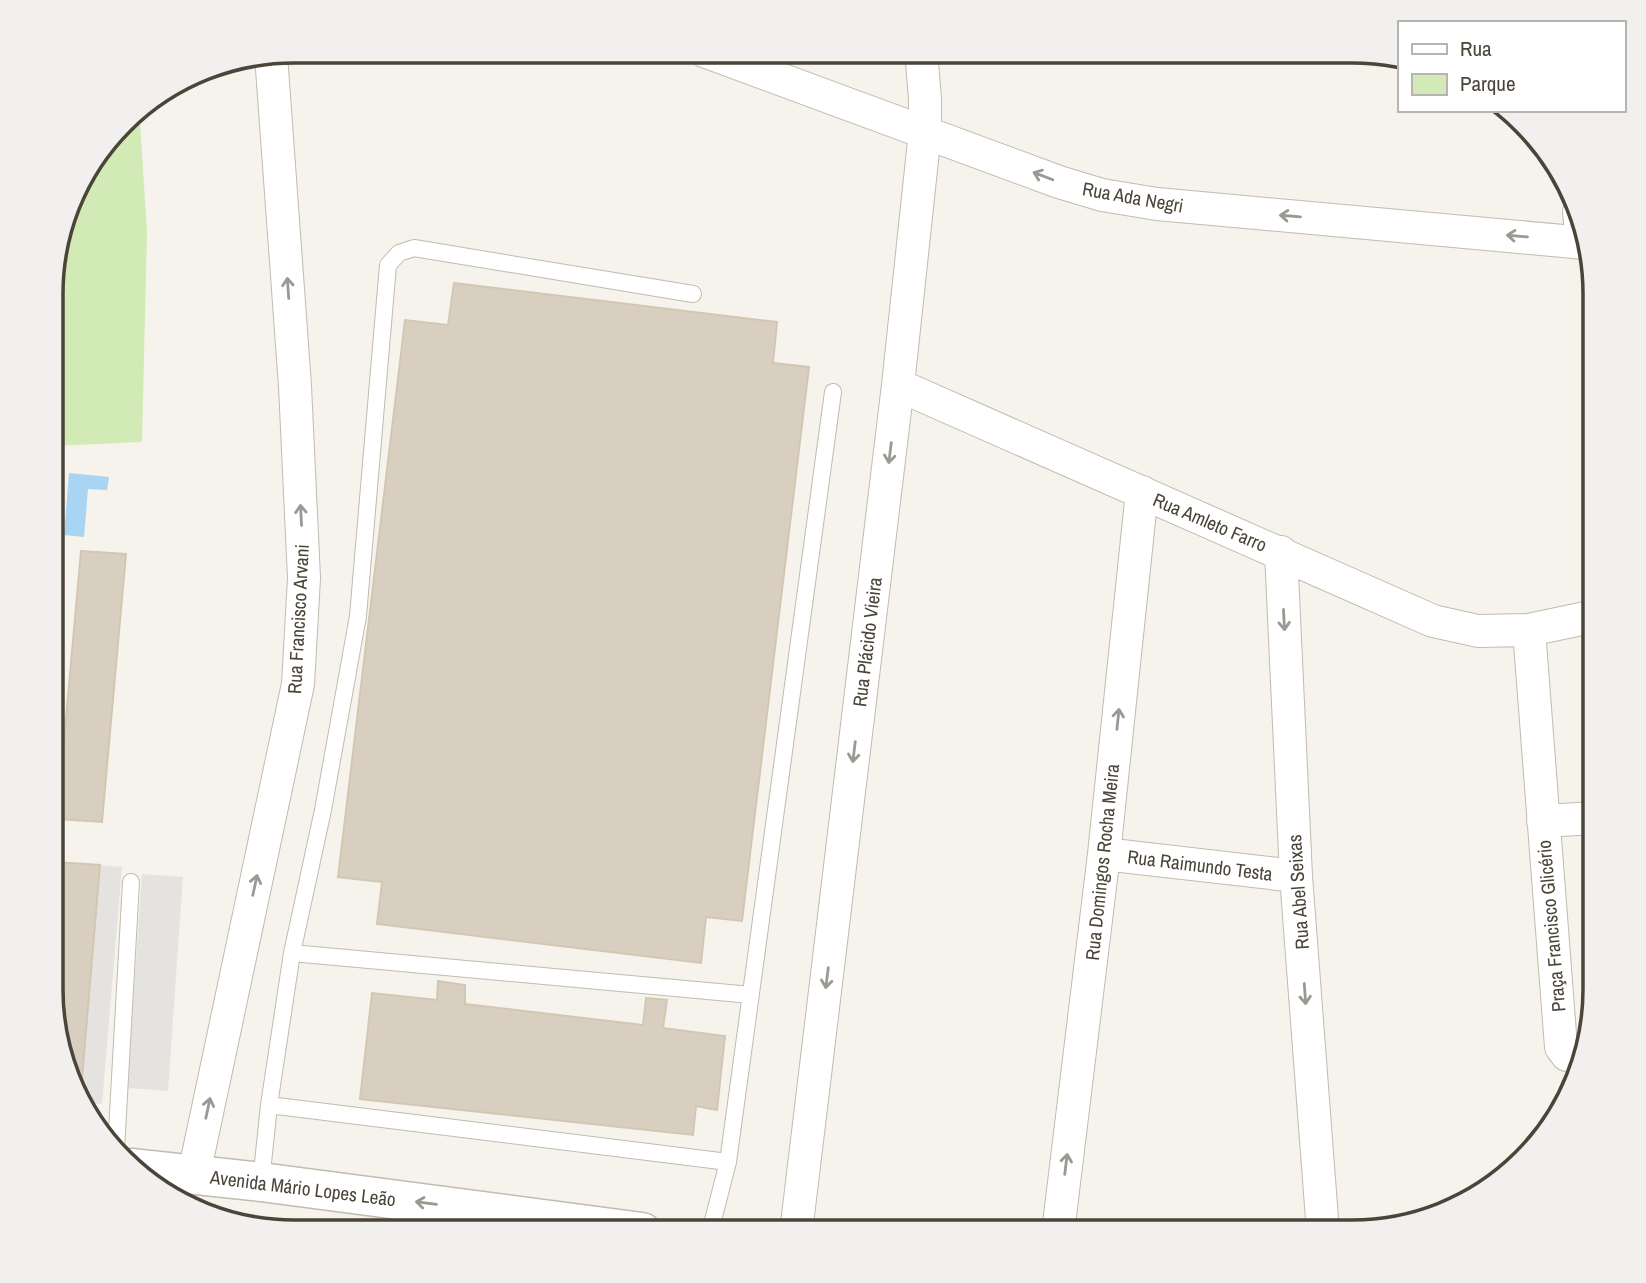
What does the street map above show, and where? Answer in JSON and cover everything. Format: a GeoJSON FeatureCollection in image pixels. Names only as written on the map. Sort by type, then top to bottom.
{"type":"FeatureCollection","features":[{"type":"Feature","properties":{"kind":"street","name":"Rua Ada Negri"},"geometry":{"type":"LineString","coordinates":[[737,63],[1059,182],[1102,195],[1157,204],[1574,231]]}},
{"type":"Feature","properties":{"kind":"street","name":"Rua Plácido Vieira"},"geometry":{"type":"LineString","coordinates":[[797,1220],[898,385],[925,132],[922,63]]}},
{"type":"Feature","properties":{"kind":"street","name":"Rua Francisco Arvani"},"geometry":{"type":"LineString","coordinates":[[194,1174],[298,684],[304,578],[295,386],[272,64]]}},
{"type":"Feature","properties":{"kind":"street","name":"Rua Amleto Farro"},"geometry":{"type":"LineString","coordinates":[[898,385],[1433,621],[1478,631],[1529,630],[1583,619]]}},
{"type":"Feature","properties":{"kind":"street","name":"Rua Domingos Rocha Meira"},"geometry":{"type":"LineString","coordinates":[[1059,1220],[1104,853],[1142,492]]}},
{"type":"Feature","properties":{"kind":"street","name":"Rua Abel Seixas"},"geometry":{"type":"LineString","coordinates":[[1281,552],[1296,876],[1322,1220]]}},
{"type":"Feature","properties":{"kind":"street","name":"Praça Francisco Glicério"},"geometry":{"type":"LineString","coordinates":[[1529,630],[1561,1047],[1567,1055],[1573,1055]]}},
{"type":"Feature","properties":{"kind":"street","name":"Praça Francisco Glicério"},"geometry":{"type":"LineString","coordinates":[[1543,821],[1583,819]]}},
{"type":"Feature","properties":{"kind":"street","name":"Rua Raimundo Testa"},"geometry":{"type":"LineString","coordinates":[[1104,853],[1296,876]]}},
{"type":"Feature","properties":{"kind":"street","name":"Avenida Mário Lopes Leão"},"geometry":{"type":"LineString","coordinates":[[151,1170],[261,1182],[519,1220]]}},
{"type":"Feature","properties":{"kind":"lane"},"geometry":{"type":"LineString","coordinates":[[261,1182],[269,1105],[292,953],[323,810],[358,616],[388,265],[399,253],[414,248],[694,294]]}},
{"type":"Feature","properties":{"kind":"lane"},"geometry":{"type":"LineString","coordinates":[[713,1220],[728,1162],[833,392]]}},
{"type":"Feature","properties":{"kind":"lane"},"geometry":{"type":"LineString","coordinates":[[117,1136],[131,882]]}},
{"type":"Feature","properties":{"kind":"lane"},"geometry":{"type":"LineString","coordinates":[[292,953],[751,995]]}},
{"type":"Feature","properties":{"kind":"lane"},"geometry":{"type":"LineString","coordinates":[[269,1105],[728,1162]]}},
{"type":"Feature","properties":{"kind":"green space"},"geometry":{"type":"Polygon","coordinates":[[[140,122],[147,231],[142,442],[63,446],[63,294],[71,235],[94,179],[120,142],[140,122]]]}},
{"type":"Feature","properties":{"kind":"shaded area"},"geometry":{"type":"Polygon","coordinates":[[[100,865],[122,867],[102,1104],[94,1103],[82,1079],[100,865]]]}},
{"type":"Feature","properties":{"kind":"shaded area"},"geometry":{"type":"Polygon","coordinates":[[[142,874],[183,877],[168,1091],[127,1088],[142,874]]]}},
{"type":"Feature","properties":{"kind":"water"},"geometry":{"type":"Polygon","coordinates":[[[69,473],[109,477],[107,490],[88,489],[84,537],[64,535],[69,473]]]}},
{"type":"Feature","properties":{"kind":"building"},"geometry":{"type":"Polygon","coordinates":[[[454,283],[777,322],[773,363],[809,367],[742,921],[706,917],[701,963],[377,924],[382,882],[338,877],[405,320],[448,325],[454,283]]]}},
{"type":"Feature","properties":{"kind":"building"},"geometry":{"type":"Polygon","coordinates":[[[81,551],[126,554],[102,822],[63,819],[63,752],[81,551]]]}},
{"type":"Feature","properties":{"kind":"building"},"geometry":{"type":"Polygon","coordinates":[[[63,863],[100,865],[82,1079],[67,1034],[63,1004],[63,863]]]}},
{"type":"Feature","properties":{"kind":"building"},"geometry":{"type":"Polygon","coordinates":[[[438,981],[465,985],[465,1004],[643,1025],[646,998],[667,1000],[663,1028],[725,1036],[717,1110],[696,1106],[693,1135],[360,1099],[372,993],[437,1000],[438,981]]]}}]}
